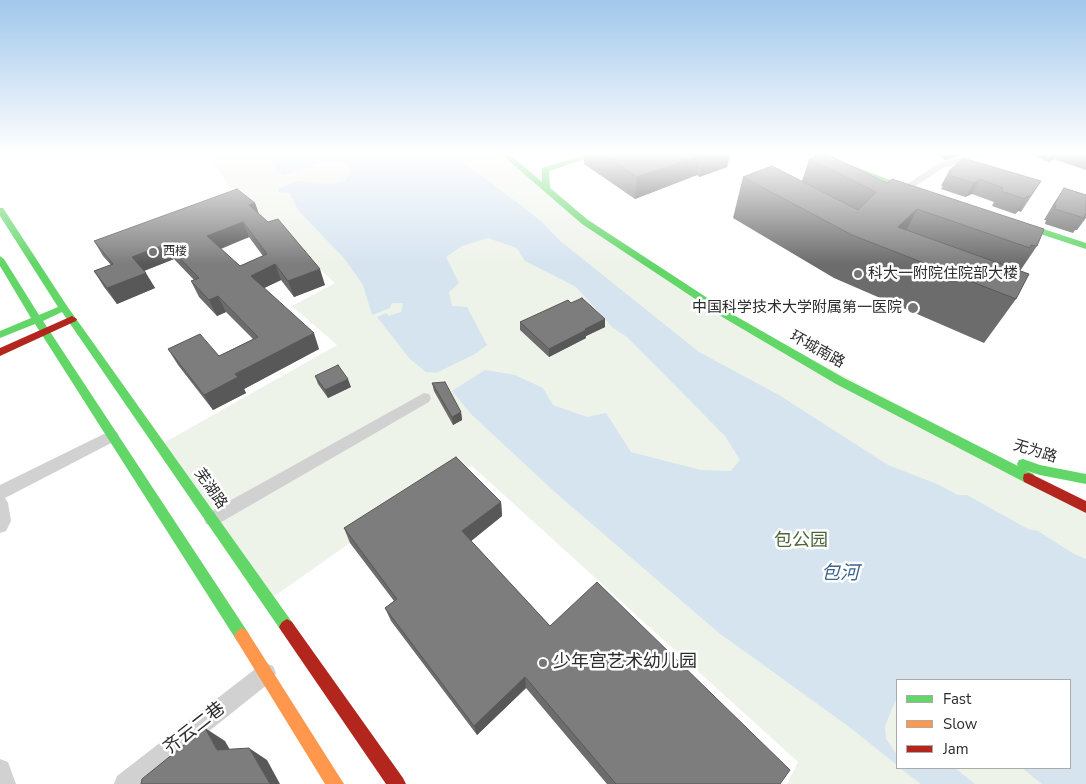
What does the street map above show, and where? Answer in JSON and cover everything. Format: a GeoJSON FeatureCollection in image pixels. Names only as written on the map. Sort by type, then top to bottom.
{"type":"FeatureCollection","features":[{"type":"Feature","properties":{"kind":"main road","name":"环城南路"},"geometry":{"type":"LineString","coordinates":[[547,191],[585,222],[728,316],[815,367],[1086,507]]}},
{"type":"Feature","properties":{"kind":"main road"},"geometry":{"type":"LineString","coordinates":[[914,191],[924,195]]}},
{"type":"Feature","properties":{"kind":"main road","name":"芜湖路"},"geometry":{"type":"LineString","coordinates":[[0,210],[64,308],[397,784]]}},
{"type":"Feature","properties":{"kind":"main road"},"geometry":{"type":"LineString","coordinates":[[1006,221],[1086,246]]}},
{"type":"Feature","properties":{"kind":"main road"},"geometry":{"type":"LineString","coordinates":[[0,259],[44,333],[266,674],[335,784]]}},
{"type":"Feature","properties":{"kind":"main road"},"geometry":{"type":"LineString","coordinates":[[0,335],[64,308]]}},
{"type":"Feature","properties":{"kind":"main road"},"geometry":{"type":"LineString","coordinates":[[0,352],[72,319]]}},
{"type":"Feature","properties":{"kind":"main road","name":"无为路"},"geometry":{"type":"LineString","coordinates":[[975,451],[989,453],[1040,470],[1086,479]]}},
{"type":"Feature","properties":{"kind":"street"},"geometry":{"type":"LineString","coordinates":[[212,519],[424,398]]}},
{"type":"Feature","properties":{"kind":"street"},"geometry":{"type":"LineString","coordinates":[[0,493],[112,436]]}},
{"type":"Feature","properties":{"kind":"street"},"geometry":{"type":"LineString","coordinates":[[0,503],[3,521],[0,526]]}},
{"type":"Feature","properties":{"kind":"street","name":"齐云二巷"},"geometry":{"type":"LineString","coordinates":[[125,784],[266,674]]}},
{"type":"Feature","properties":{"kind":"street"},"geometry":{"type":"LineString","coordinates":[[0,770],[5,784]]}},
{"type":"Feature","properties":{"kind":"green space","name":"包公园"},"geometry":{"type":"Polygon","coordinates":[[[234,191],[555,191],[592,225],[692,296],[1086,503],[1086,784],[787,784],[798,762],[471,465],[350,543],[269,600],[160,445],[337,345],[292,306],[335,283],[234,191]]]}},
{"type":"Feature","properties":{"kind":"water","name":"包河"},"geometry":{"type":"Polygon","coordinates":[[[501,191],[542,222],[559,240],[699,352],[779,395],[888,465],[937,484],[958,495],[967,495],[1028,529],[1038,531],[1074,554],[1086,559],[1086,784],[1042,784],[1023,769],[1071,769],[1071,679],[896,679],[896,699],[885,726],[886,739],[896,754],[896,764],[848,726],[719,633],[557,494],[472,415],[452,391],[485,370],[515,375],[543,388],[553,405],[587,417],[606,413],[631,452],[701,470],[731,471],[740,460],[725,436],[627,337],[613,328],[576,287],[525,261],[517,248],[488,238],[462,246],[446,257],[459,283],[449,292],[452,306],[467,307],[487,345],[475,354],[436,373],[426,372],[410,359],[377,317],[386,313],[389,316],[401,312],[403,303],[392,303],[390,308],[372,315],[363,285],[344,258],[298,210],[290,193],[279,192],[501,191]]]}},
{"type":"Feature","properties":{"kind":"water"},"geometry":{"type":"Polygon","coordinates":[[[901,769],[956,769],[975,784],[921,784],[901,769]]]}},
{"type":"Feature","properties":{"kind":"building"},"geometry":{"type":"Polygon","coordinates":[[[233,191],[239,191],[255,203],[249,205],[268,222],[278,219],[320,269],[288,281],[275,264],[251,276],[314,333],[235,374],[238,377],[204,395],[168,349],[200,334],[219,356],[258,337],[218,296],[209,300],[191,281],[199,278],[166,244],[132,257],[146,273],[107,288],[94,271],[113,264],[94,241],[233,191]],[[243,222],[207,236],[240,266],[267,254],[243,222]]]}},
{"type":"Feature","properties":{"kind":"building"},"geometry":{"type":"Polygon","coordinates":[[[769,191],[820,191],[858,210],[876,192],[873,191],[927,191],[1044,229],[1037,246],[1031,245],[1030,248],[917,209],[898,227],[1029,274],[1016,299],[852,235],[769,191]]]}},
{"type":"Feature","properties":{"kind":"building"},"geometry":{"type":"Polygon","coordinates":[[[1001,191],[1034,191],[1030,197],[1027,196],[1025,199],[1001,191]]]}},
{"type":"Feature","properties":{"kind":"building"},"geometry":{"type":"Polygon","coordinates":[[[1062,191],[1072,191],[1086,195],[1086,215],[1084,218],[1055,209],[1056,205],[1054,205],[1062,191]]]}},
{"type":"Feature","properties":{"kind":"building"},"geometry":{"type":"Polygon","coordinates":[[[582,298],[605,319],[549,349],[520,322],[568,300],[571,303],[582,298]]]}},
{"type":"Feature","properties":{"kind":"building"},"geometry":{"type":"Polygon","coordinates":[[[338,365],[348,379],[325,390],[315,376],[338,365]]]}},
{"type":"Feature","properties":{"kind":"building"},"geometry":{"type":"Polygon","coordinates":[[[445,382],[461,412],[452,417],[432,383],[445,382]]]}},
{"type":"Feature","properties":{"kind":"building","name":"少年宫艺术幼儿园"},"geometry":{"type":"Polygon","coordinates":[[[456,457],[501,502],[462,531],[550,626],[597,582],[790,770],[780,784],[616,784],[525,677],[474,726],[385,608],[397,599],[344,528],[456,457]]]}},
{"type":"Feature","properties":{"kind":"building"},"geometry":{"type":"Polygon","coordinates":[[[205,728],[217,750],[249,748],[270,784],[141,784],[142,779],[205,728]]]}},
{"type":"Feature","properties":{"kind":"traffic: fast"},"geometry":{"type":"LineString","coordinates":[[548,191],[585,222],[728,316],[840,381],[1029,478]]}},
{"type":"Feature","properties":{"kind":"traffic: fast"},"geometry":{"type":"LineString","coordinates":[[0,210],[64,308],[287,627]]}},
{"type":"Feature","properties":{"kind":"traffic: fast"},"geometry":{"type":"LineString","coordinates":[[1019,224],[1086,246]]}},
{"type":"Feature","properties":{"kind":"traffic: fast"},"geometry":{"type":"LineString","coordinates":[[0,259],[45,333],[242,636]]}},
{"type":"Feature","properties":{"kind":"traffic: fast"},"geometry":{"type":"LineString","coordinates":[[0,335],[64,308]]}},
{"type":"Feature","properties":{"kind":"traffic: fast"},"geometry":{"type":"LineString","coordinates":[[1023,464],[1040,470],[1086,479]]}},
{"type":"Feature","properties":{"kind":"traffic: slow"},"geometry":{"type":"LineString","coordinates":[[242,636],[335,784]]}},
{"type":"Feature","properties":{"kind":"traffic: jam"},"geometry":{"type":"LineString","coordinates":[[0,352],[72,319]]}},
{"type":"Feature","properties":{"kind":"traffic: jam"},"geometry":{"type":"LineString","coordinates":[[1029,478],[1086,507]]}},
{"type":"Feature","properties":{"kind":"traffic: jam"},"geometry":{"type":"LineString","coordinates":[[287,627],[397,784]]}},
{"type":"Feature","properties":{"kind":"place","name":"西楼"},"geometry":{"type":"Point","coordinates":[153,252]}},
{"type":"Feature","properties":{"kind":"place","name":"科大一附院住院部大楼"},"geometry":{"type":"Point","coordinates":[858,274]}},
{"type":"Feature","properties":{"kind":"place","name":"中国科学技术大学附属第一医院"},"geometry":{"type":"Point","coordinates":[913,308]}},
{"type":"Feature","properties":{"kind":"place","name":"少年宫艺术幼儿园"},"geometry":{"type":"Point","coordinates":[543,663]}}]}
